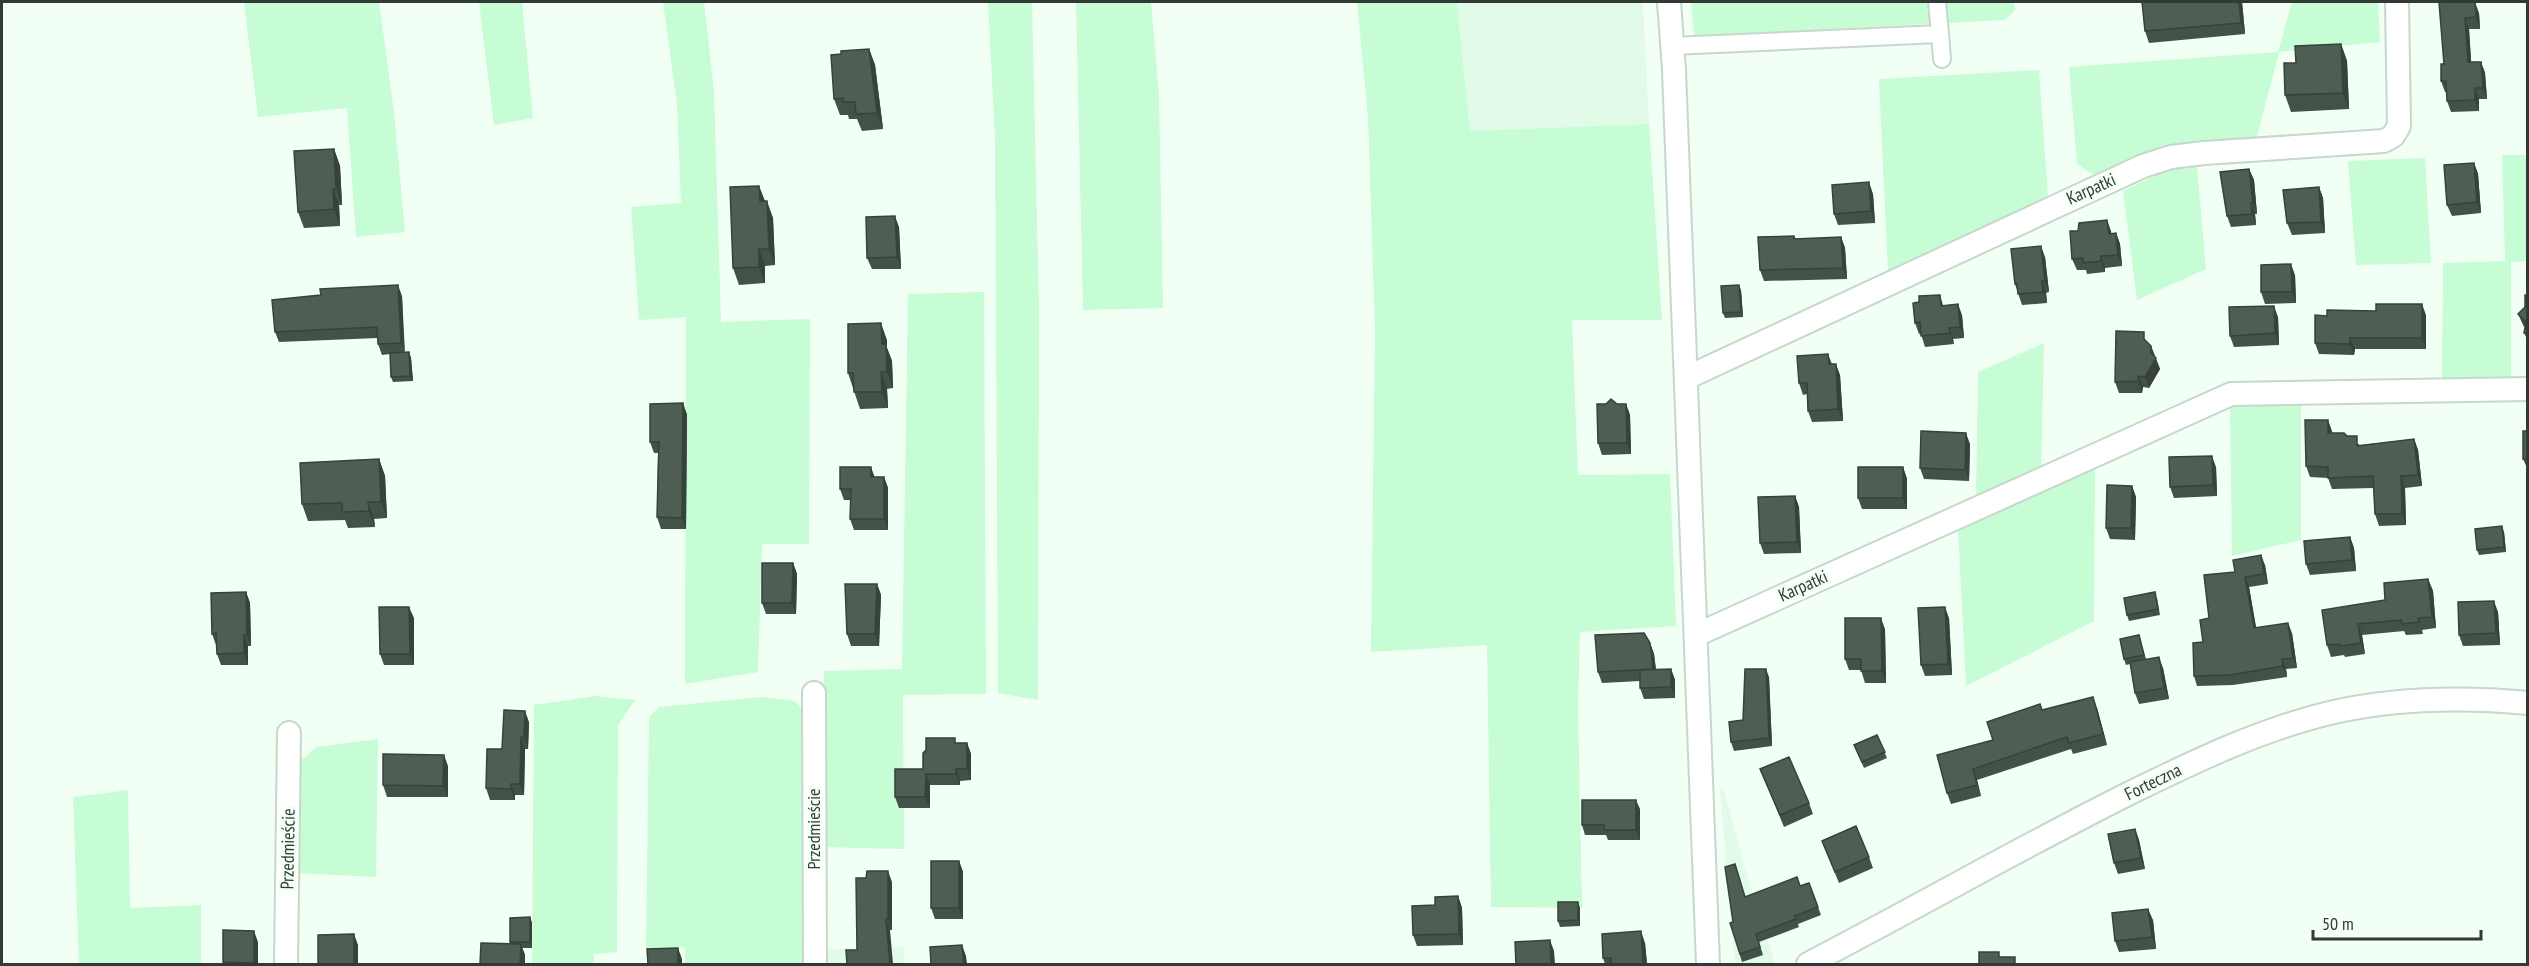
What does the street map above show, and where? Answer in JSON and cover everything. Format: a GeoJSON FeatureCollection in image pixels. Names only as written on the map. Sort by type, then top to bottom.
{"type":"FeatureCollection","features":[{"type":"Feature","properties":{"kind":"street"},"geometry":{"type":"LineString","coordinates":[[1669,2],[1708,964]]}},
{"type":"Feature","properties":{"kind":"street"},"geometry":{"type":"LineString","coordinates":[[1937,2],[1942,59]]}},
{"type":"Feature","properties":{"kind":"street","name":"Karpatki"},"geometry":{"type":"LineString","coordinates":[[1686,378],[2143,166],[2171,157],[2204,153],[2384,141],[2393,136],[2400,114],[2397,2]]}},
{"type":"Feature","properties":{"kind":"street"},"geometry":{"type":"LineString","coordinates":[[1672,46],[1940,34]]}},
{"type":"Feature","properties":{"kind":"street","name":"Karpatki"},"geometry":{"type":"LineString","coordinates":[[1696,635],[2231,394],[2528,389]]}},
{"type":"Feature","properties":{"kind":"street","name":"Przedmieście"},"geometry":{"type":"LineString","coordinates":[[814,693],[815,964]]}},
{"type":"Feature","properties":{"kind":"street","name":"Forteczna"},"geometry":{"type":"LineString","coordinates":[[1808,964],[2113,802],[2205,756],[2288,724],[2334,712],[2386,703],[2435,700],[2528,703]]}},
{"type":"Feature","properties":{"kind":"street","name":"Przedmieście"},"geometry":{"type":"LineString","coordinates":[[286,964],[288,733]]}},
{"type":"Feature","properties":{"kind":"shaded area"},"geometry":{"type":"Polygon","coordinates":[[[1457,2],[1643,2],[1649,124],[1470,132],[1457,2]]]}},
{"type":"Feature","properties":{"kind":"shaded area"},"geometry":{"type":"Polygon","coordinates":[[[1723,787],[1775,964],[1735,964],[1720,791],[1723,787]]]}},
{"type":"Feature","properties":{"kind":"shaded area"},"geometry":{"type":"Polygon","coordinates":[[[904,947],[904,964],[821,964],[821,949],[904,947]]]}},
{"type":"Feature","properties":{"kind":"green space"},"geometry":{"type":"Polygon","coordinates":[[[244,2],[379,2],[394,112],[405,232],[356,237],[347,108],[258,117],[244,2]]]}},
{"type":"Feature","properties":{"kind":"green space"},"geometry":{"type":"Polygon","coordinates":[[[479,2],[522,2],[533,118],[494,125],[479,2]]]}},
{"type":"Feature","properties":{"kind":"green space"},"geometry":{"type":"Polygon","coordinates":[[[663,2],[704,2],[714,91],[721,322],[810,319],[809,544],[762,544],[758,672],[685,684],[686,317],[639,320],[631,207],[681,203],[677,104],[663,2]]]}},
{"type":"Feature","properties":{"kind":"green space"},"geometry":{"type":"Polygon","coordinates":[[[988,2],[1032,2],[1039,309],[1038,700],[998,693],[995,138],[988,2]]]}},
{"type":"Feature","properties":{"kind":"green space"},"geometry":{"type":"Polygon","coordinates":[[[1076,2],[1151,2],[1159,95],[1163,308],[1083,310],[1076,2]]]}},
{"type":"Feature","properties":{"kind":"green space"},"geometry":{"type":"Polygon","coordinates":[[[1357,2],[1457,2],[1470,131],[1649,124],[1662,320],[1572,320],[1578,475],[1670,474],[1676,626],[1580,632],[1578,705],[1582,908],[1491,907],[1487,645],[1371,652],[1375,331],[1368,117],[1357,2]]]}},
{"type":"Feature","properties":{"kind":"green space"},"geometry":{"type":"Polygon","coordinates":[[[1691,2],[2014,2],[2015,10],[2005,20],[1694,36],[1691,2]]]}},
{"type":"Feature","properties":{"kind":"green space"},"geometry":{"type":"Polygon","coordinates":[[[2292,2],[2378,2],[2380,42],[2279,52],[2257,137],[2163,145],[2096,176],[2077,164],[2069,67],[2278,52],[2292,2]]]}},
{"type":"Feature","properties":{"kind":"green space"},"geometry":{"type":"Polygon","coordinates":[[[2039,70],[2048,198],[1888,273],[1879,79],[2039,70]]]}},
{"type":"Feature","properties":{"kind":"green space"},"geometry":{"type":"Polygon","coordinates":[[[2502,155],[2527,155],[2527,261],[2511,262],[2511,379],[2442,379],[2443,263],[2505,261],[2502,155]]]}},
{"type":"Feature","properties":{"kind":"green space"},"geometry":{"type":"Polygon","coordinates":[[[2425,158],[2431,263],[2356,265],[2348,161],[2425,158]]]}},
{"type":"Feature","properties":{"kind":"green space"},"geometry":{"type":"Polygon","coordinates":[[[2172,167],[2197,167],[2206,269],[2137,300],[2123,191],[2172,167]]]}},
{"type":"Feature","properties":{"kind":"green space"},"geometry":{"type":"Polygon","coordinates":[[[984,292],[986,694],[903,695],[904,849],[820,847],[824,671],[902,669],[908,294],[984,292]]]}},
{"type":"Feature","properties":{"kind":"green space"},"geometry":{"type":"Polygon","coordinates":[[[2044,343],[2041,470],[1976,498],[1978,372],[2044,343]]]}},
{"type":"Feature","properties":{"kind":"green space"},"geometry":{"type":"Polygon","coordinates":[[[2230,405],[2301,405],[2301,540],[2232,556],[2230,405]]]}},
{"type":"Feature","properties":{"kind":"green space"},"geometry":{"type":"Polygon","coordinates":[[[2095,467],[2094,621],[1966,686],[1958,529],[2095,467]]]}},
{"type":"Feature","properties":{"kind":"green space"},"geometry":{"type":"Polygon","coordinates":[[[596,696],[635,700],[618,725],[617,952],[594,954],[594,964],[532,964],[534,705],[596,696]]]}},
{"type":"Feature","properties":{"kind":"green space"},"geometry":{"type":"Polygon","coordinates":[[[761,697],[795,701],[807,715],[810,964],[685,964],[685,947],[646,950],[649,717],[659,707],[761,697]]]}},
{"type":"Feature","properties":{"kind":"green space"},"geometry":{"type":"Polygon","coordinates":[[[378,739],[376,877],[293,873],[297,764],[317,747],[378,739]]]}},
{"type":"Feature","properties":{"kind":"green space"},"geometry":{"type":"Polygon","coordinates":[[[128,790],[130,908],[201,905],[201,964],[79,964],[73,797],[128,790]]]}},
{"type":"Feature","properties":{"kind":"building"},"geometry":{"type":"Polygon","coordinates":[[[2142,2],[2239,2],[2241,23],[2145,31],[2142,2]]]}},
{"type":"Feature","properties":{"kind":"building"},"geometry":{"type":"Polygon","coordinates":[[[2439,2],[2475,2],[2476,17],[2465,18],[2468,62],[2481,62],[2483,88],[2475,88],[2475,100],[2447,101],[2446,81],[2441,81],[2441,64],[2444,64],[2439,2]]]}},
{"type":"Feature","properties":{"kind":"building"},"geometry":{"type":"Polygon","coordinates":[[[2341,44],[2343,93],[2285,95],[2284,63],[2296,63],[2295,46],[2341,44]]]}},
{"type":"Feature","properties":{"kind":"building"},"geometry":{"type":"Polygon","coordinates":[[[869,49],[877,113],[856,114],[855,102],[843,102],[843,98],[834,99],[831,55],[841,54],[841,51],[869,49]]]}},
{"type":"Feature","properties":{"kind":"building"},"geometry":{"type":"Polygon","coordinates":[[[334,149],[336,189],[333,189],[334,209],[298,212],[294,151],[334,149]]]}},
{"type":"Feature","properties":{"kind":"building"},"geometry":{"type":"Polygon","coordinates":[[[2474,163],[2477,202],[2447,205],[2444,165],[2474,163]]]}},
{"type":"Feature","properties":{"kind":"building"},"geometry":{"type":"Polygon","coordinates":[[[2249,169],[2252,214],[2227,216],[2220,172],[2249,169]]]}},
{"type":"Feature","properties":{"kind":"building"},"geometry":{"type":"Polygon","coordinates":[[[1869,182],[1871,211],[1834,214],[1832,185],[1869,182]]]}},
{"type":"Feature","properties":{"kind":"building"},"geometry":{"type":"Polygon","coordinates":[[[759,186],[760,201],[767,201],[769,249],[759,249],[759,267],[733,268],[730,187],[759,186]]]}},
{"type":"Feature","properties":{"kind":"building"},"geometry":{"type":"Polygon","coordinates":[[[2319,187],[2321,222],[2287,223],[2283,190],[2319,187]]]}},
{"type":"Feature","properties":{"kind":"building"},"geometry":{"type":"Polygon","coordinates":[[[895,216],[897,257],[867,258],[866,217],[895,216]]]}},
{"type":"Feature","properties":{"kind":"building"},"geometry":{"type":"Polygon","coordinates":[[[2107,220],[2109,234],[2116,233],[2118,255],[2101,256],[2101,261],[2083,263],[2083,258],[2072,259],[2070,231],[2078,231],[2079,223],[2107,220]]]}},
{"type":"Feature","properties":{"kind":"building"},"geometry":{"type":"Polygon","coordinates":[[[1794,236],[1794,239],[1841,237],[1843,268],[1760,270],[1758,237],[1794,236]]]}},
{"type":"Feature","properties":{"kind":"building"},"geometry":{"type":"Polygon","coordinates":[[[2041,246],[2045,281],[2042,281],[2043,292],[2018,294],[2011,249],[2041,246]]]}},
{"type":"Feature","properties":{"kind":"building"},"geometry":{"type":"Polygon","coordinates":[[[2291,264],[2292,292],[2261,292],[2261,265],[2291,264]]]}},
{"type":"Feature","properties":{"kind":"building"},"geometry":{"type":"Polygon","coordinates":[[[398,285],[401,343],[378,344],[377,327],[275,332],[272,300],[321,295],[320,289],[398,285]]]}},
{"type":"Feature","properties":{"kind":"building"},"geometry":{"type":"Polygon","coordinates":[[[1739,285],[1741,312],[1723,313],[1721,286],[1739,285]]]}},
{"type":"Feature","properties":{"kind":"building"},"geometry":{"type":"Polygon","coordinates":[[[1940,295],[1941,306],[1958,304],[1960,327],[1949,328],[1950,333],[1921,336],[1920,322],[1915,323],[1913,303],[1919,302],[1919,296],[1940,295]]]}},
{"type":"Feature","properties":{"kind":"building"},"geometry":{"type":"Polygon","coordinates":[[[2525,295],[2528,295],[2528,333],[2524,333],[2526,322],[2518,314],[2525,307],[2525,295]]]}},
{"type":"Feature","properties":{"kind":"building"},"geometry":{"type":"Polygon","coordinates":[[[2376,304],[2422,304],[2422,338],[2350,338],[2350,344],[2315,343],[2315,315],[2327,316],[2327,310],[2376,311],[2376,304]]]}},
{"type":"Feature","properties":{"kind":"building"},"geometry":{"type":"Polygon","coordinates":[[[2274,306],[2275,333],[2230,336],[2229,307],[2274,306]]]}},
{"type":"Feature","properties":{"kind":"building"},"geometry":{"type":"Polygon","coordinates":[[[881,323],[882,344],[886,344],[887,372],[881,372],[882,392],[854,392],[853,373],[848,373],[848,324],[881,323]]]}},
{"type":"Feature","properties":{"kind":"building"},"geometry":{"type":"Polygon","coordinates":[[[2116,331],[2144,332],[2144,339],[2151,346],[2151,353],[2156,358],[2145,377],[2138,376],[2138,381],[2115,382],[2116,331]]]}},
{"type":"Feature","properties":{"kind":"building"},"geometry":{"type":"Polygon","coordinates":[[[409,352],[410,376],[391,377],[390,353],[409,352]]]}},
{"type":"Feature","properties":{"kind":"building"},"geometry":{"type":"Polygon","coordinates":[[[1828,354],[1829,364],[1836,364],[1838,409],[1808,411],[1807,383],[1799,383],[1797,356],[1828,354]]]}},
{"type":"Feature","properties":{"kind":"building"},"geometry":{"type":"Polygon","coordinates":[[[1611,399],[1617,404],[1626,404],[1627,443],[1598,443],[1597,404],[1606,404],[1611,399]]]}},
{"type":"Feature","properties":{"kind":"building"},"geometry":{"type":"Polygon","coordinates":[[[683,403],[682,518],[657,517],[659,442],[650,442],[650,404],[683,403]]]}},
{"type":"Feature","properties":{"kind":"building"},"geometry":{"type":"Polygon","coordinates":[[[2305,420],[2328,420],[2328,433],[2357,436],[2357,446],[2414,439],[2418,475],[2401,476],[2402,514],[2375,514],[2373,476],[2328,478],[2328,467],[2306,466],[2305,420]]]}},
{"type":"Feature","properties":{"kind":"building"},"geometry":{"type":"Polygon","coordinates":[[[1921,431],[1966,433],[1965,470],[1920,468],[1921,431]]]}},
{"type":"Feature","properties":{"kind":"building"},"geometry":{"type":"Polygon","coordinates":[[[2523,431],[2528,431],[2528,458],[2523,459],[2523,431]]]}},
{"type":"Feature","properties":{"kind":"building"},"geometry":{"type":"Polygon","coordinates":[[[2212,456],[2213,485],[2170,487],[2169,457],[2212,456]]]}},
{"type":"Feature","properties":{"kind":"building"},"geometry":{"type":"Polygon","coordinates":[[[379,459],[381,502],[368,502],[369,511],[342,512],[342,503],[302,504],[300,463],[379,459]]]}},
{"type":"Feature","properties":{"kind":"building"},"geometry":{"type":"Polygon","coordinates":[[[840,467],[871,467],[871,477],[884,477],[884,519],[850,519],[851,489],[840,489],[840,467]]]}},
{"type":"Feature","properties":{"kind":"building"},"geometry":{"type":"Polygon","coordinates":[[[1858,467],[1903,467],[1903,498],[1858,498],[1858,467]]]}},
{"type":"Feature","properties":{"kind":"building"},"geometry":{"type":"Polygon","coordinates":[[[2107,485],[2132,486],[2131,528],[2106,528],[2107,485]]]}},
{"type":"Feature","properties":{"kind":"building"},"geometry":{"type":"Polygon","coordinates":[[[1795,496],[1797,542],[1760,543],[1758,497],[1795,496]]]}},
{"type":"Feature","properties":{"kind":"building"},"geometry":{"type":"Polygon","coordinates":[[[2502,526],[2504,547],[2477,550],[2475,529],[2502,526]]]}},
{"type":"Feature","properties":{"kind":"building"},"geometry":{"type":"Polygon","coordinates":[[[2350,537],[2352,560],[2306,564],[2304,541],[2350,537]]]}},
{"type":"Feature","properties":{"kind":"building"},"geometry":{"type":"Polygon","coordinates":[[[2261,555],[2264,574],[2245,577],[2254,628],[2288,623],[2293,658],[2282,659],[2283,666],[2230,675],[2194,676],[2193,643],[2203,642],[2200,620],[2209,618],[2204,575],[2235,572],[2233,560],[2261,555]]]}},
{"type":"Feature","properties":{"kind":"building"},"geometry":{"type":"Polygon","coordinates":[[[762,563],[793,563],[792,603],[762,603],[762,563]]]}},
{"type":"Feature","properties":{"kind":"building"},"geometry":{"type":"Polygon","coordinates":[[[2428,579],[2432,617],[2418,618],[2419,622],[2402,624],[2401,620],[2358,624],[2361,643],[2327,645],[2322,610],[2385,600],[2384,583],[2428,579]]]}},
{"type":"Feature","properties":{"kind":"building"},"geometry":{"type":"Polygon","coordinates":[[[845,584],[877,584],[875,634],[847,634],[845,584]]]}},
{"type":"Feature","properties":{"kind":"building"},"geometry":{"type":"Polygon","coordinates":[[[246,592],[247,635],[244,635],[244,653],[217,654],[216,633],[212,634],[211,593],[246,592]]]}},
{"type":"Feature","properties":{"kind":"building"},"geometry":{"type":"Polygon","coordinates":[[[2155,592],[2158,609],[2127,615],[2124,598],[2155,592]]]}},
{"type":"Feature","properties":{"kind":"building"},"geometry":{"type":"Polygon","coordinates":[[[2494,601],[2496,633],[2459,635],[2458,602],[2494,601]]]}},
{"type":"Feature","properties":{"kind":"building"},"geometry":{"type":"Polygon","coordinates":[[[379,607],[409,607],[410,654],[380,654],[379,607]]]}},
{"type":"Feature","properties":{"kind":"building"},"geometry":{"type":"Polygon","coordinates":[[[1945,607],[1948,664],[1921,665],[1918,608],[1945,607]]]}},
{"type":"Feature","properties":{"kind":"building"},"geometry":{"type":"Polygon","coordinates":[[[1845,618],[1881,618],[1882,671],[1861,671],[1861,659],[1845,659],[1845,618]]]}},
{"type":"Feature","properties":{"kind":"building"},"geometry":{"type":"Polygon","coordinates":[[[1644,633],[1650,643],[1653,669],[1598,672],[1595,635],[1644,633]]]}},
{"type":"Feature","properties":{"kind":"building"},"geometry":{"type":"Polygon","coordinates":[[[2139,635],[2144,655],[2124,659],[2120,639],[2139,635]]]}},
{"type":"Feature","properties":{"kind":"building"},"geometry":{"type":"Polygon","coordinates":[[[2159,657],[2164,688],[2135,693],[2130,662],[2159,657]]]}},
{"type":"Feature","properties":{"kind":"building"},"geometry":{"type":"Polygon","coordinates":[[[1671,669],[1671,687],[1640,688],[1640,670],[1671,669]]]}},
{"type":"Feature","properties":{"kind":"building"},"geometry":{"type":"Polygon","coordinates":[[[1745,669],[1766,669],[1769,738],[1731,742],[1729,722],[1743,720],[1745,669]]]}},
{"type":"Feature","properties":{"kind":"building"},"geometry":{"type":"Polygon","coordinates":[[[2093,697],[2103,734],[2069,743],[2067,737],[1973,769],[1977,785],[1947,793],[1937,755],[1993,740],[1987,722],[2040,704],[2042,710],[2093,697]]]}},
{"type":"Feature","properties":{"kind":"building"},"geometry":{"type":"Polygon","coordinates":[[[504,710],[525,711],[524,738],[521,737],[520,784],[511,784],[511,789],[486,788],[487,749],[502,749],[504,710]]]}},
{"type":"Feature","properties":{"kind":"building"},"geometry":{"type":"Polygon","coordinates":[[[1877,735],[1885,752],[1862,762],[1854,745],[1877,735]]]}},
{"type":"Feature","properties":{"kind":"building"},"geometry":{"type":"Polygon","coordinates":[[[926,738],[955,738],[955,743],[967,743],[967,769],[956,769],[956,774],[926,774],[925,797],[895,797],[895,769],[923,769],[926,738]]]}},
{"type":"Feature","properties":{"kind":"building"},"geometry":{"type":"Polygon","coordinates":[[[383,754],[444,755],[443,786],[383,785],[383,754]]]}},
{"type":"Feature","properties":{"kind":"building"},"geometry":{"type":"Polygon","coordinates":[[[1789,757],[1809,803],[1780,815],[1760,769],[1789,757]]]}},
{"type":"Feature","properties":{"kind":"building"},"geometry":{"type":"Polygon","coordinates":[[[1582,800],[1636,800],[1636,830],[1604,830],[1604,825],[1582,825],[1582,800]]]}},
{"type":"Feature","properties":{"kind":"building"},"geometry":{"type":"Polygon","coordinates":[[[1856,826],[1869,857],[1835,872],[1822,841],[1856,826]]]}},
{"type":"Feature","properties":{"kind":"building"},"geometry":{"type":"Polygon","coordinates":[[[2135,829],[2141,858],[2114,863],[2108,834],[2135,829]]]}},
{"type":"Feature","properties":{"kind":"building"},"geometry":{"type":"Polygon","coordinates":[[[931,861],[959,861],[959,908],[931,908],[931,861]]]}},
{"type":"Feature","properties":{"kind":"building"},"geometry":{"type":"Polygon","coordinates":[[[1735,864],[1745,897],[1797,877],[1800,886],[1809,883],[1818,907],[1795,916],[1796,919],[1756,934],[1760,947],[1740,954],[1730,923],[1733,922],[1725,867],[1735,864]]]}},
{"type":"Feature","properties":{"kind":"building"},"geometry":{"type":"Polygon","coordinates":[[[867,871],[888,871],[888,919],[886,919],[890,964],[847,964],[846,950],[857,950],[856,878],[866,878],[867,871]]]}},
{"type":"Feature","properties":{"kind":"building"},"geometry":{"type":"Polygon","coordinates":[[[1458,896],[1459,934],[1413,935],[1412,906],[1435,905],[1435,897],[1458,896]]]}},
{"type":"Feature","properties":{"kind":"building"},"geometry":{"type":"Polygon","coordinates":[[[1558,902],[1578,902],[1578,920],[1558,921],[1558,902]]]}},
{"type":"Feature","properties":{"kind":"building"},"geometry":{"type":"Polygon","coordinates":[[[2148,909],[2152,937],[2115,941],[2112,913],[2148,909]]]}},
{"type":"Feature","properties":{"kind":"building"},"geometry":{"type":"Polygon","coordinates":[[[530,917],[530,942],[510,942],[510,918],[530,917]]]}},
{"type":"Feature","properties":{"kind":"building"},"geometry":{"type":"Polygon","coordinates":[[[223,930],[254,931],[254,963],[223,962],[223,930]]]}},
{"type":"Feature","properties":{"kind":"building"},"geometry":{"type":"Polygon","coordinates":[[[1641,931],[1643,964],[1611,964],[1611,958],[1603,958],[1602,934],[1641,931]]]}},
{"type":"Feature","properties":{"kind":"building"},"geometry":{"type":"Polygon","coordinates":[[[354,934],[354,964],[318,964],[318,935],[354,934]]]}},
{"type":"Feature","properties":{"kind":"building"},"geometry":{"type":"Polygon","coordinates":[[[1550,940],[1551,964],[1516,964],[1515,942],[1550,940]]]}},
{"type":"Feature","properties":{"kind":"building"},"geometry":{"type":"Polygon","coordinates":[[[481,943],[521,944],[520,964],[480,964],[481,943]]]}},
{"type":"Feature","properties":{"kind":"building"},"geometry":{"type":"Polygon","coordinates":[[[962,945],[964,964],[931,964],[930,947],[962,945]]]}},
{"type":"Feature","properties":{"kind":"building"},"geometry":{"type":"Polygon","coordinates":[[[678,948],[678,964],[648,964],[647,949],[678,948]]]}},
{"type":"Feature","properties":{"kind":"building"},"geometry":{"type":"Polygon","coordinates":[[[1979,952],[1999,952],[1999,957],[2015,957],[2015,964],[1979,964],[1979,952]]]}}]}
